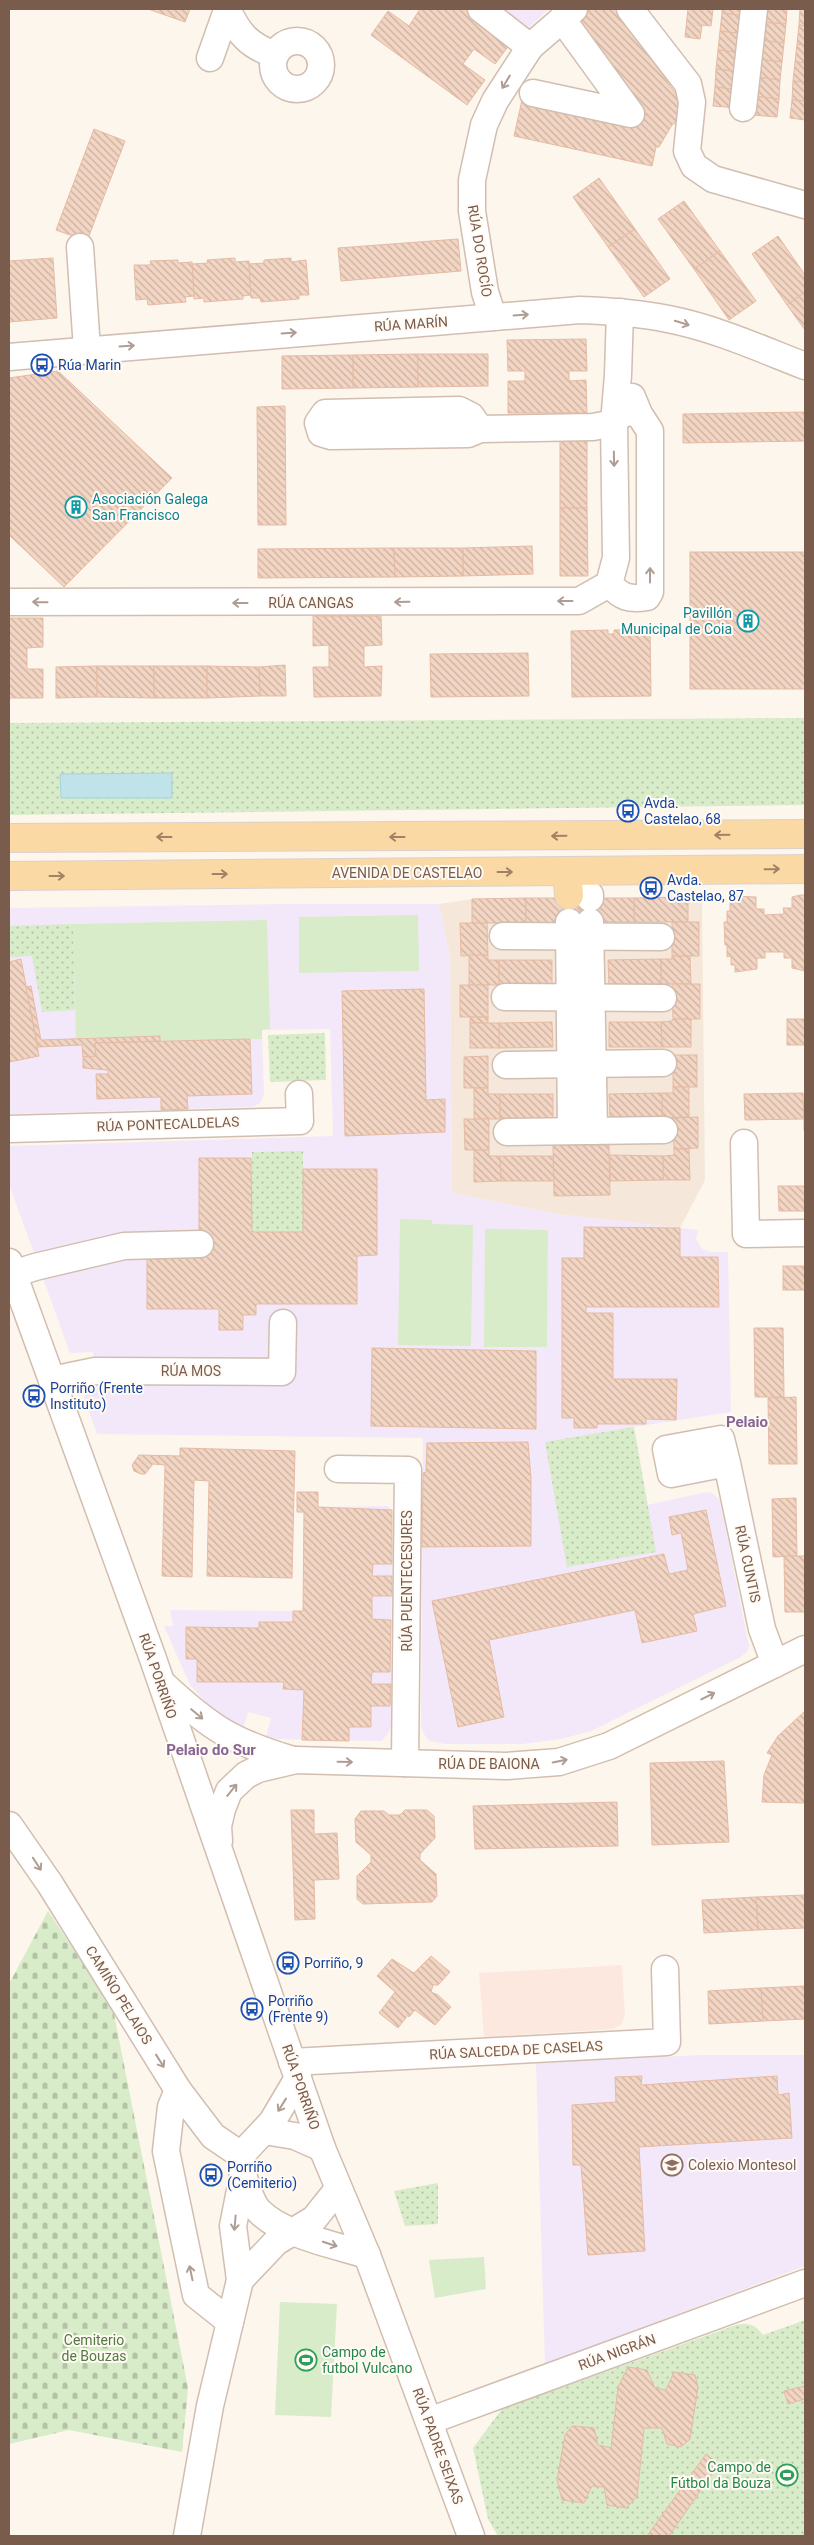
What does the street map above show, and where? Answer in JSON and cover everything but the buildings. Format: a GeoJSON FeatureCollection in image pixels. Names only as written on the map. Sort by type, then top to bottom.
{"type":"FeatureCollection","features":[{"type":"Feature","properties":{"kind":"main road"},"geometry":{"type":"LineString","coordinates":[[9,838],[805,834]]}},
{"type":"Feature","properties":{"kind":"main road","name":"AVENIDA DE CASTELAO"},"geometry":{"type":"LineString","coordinates":[[9,876],[580,905],[805,869]]}},
{"type":"Feature","properties":{"kind":"street"},"geometry":{"type":"LineString","coordinates":[[481,9],[530,47]]}},
{"type":"Feature","properties":{"kind":"street"},"geometry":{"type":"LineString","coordinates":[[630,9],[688,84],[692,102],[687,152],[694,166],[713,179],[805,205]]}},
{"type":"Feature","properties":{"kind":"street"},"geometry":{"type":"LineString","coordinates":[[742,108],[754,9]]}},
{"type":"Feature","properties":{"kind":"street"},"geometry":{"type":"LineString","coordinates":[[227,10],[240,34],[256,48],[275,55]]}},
{"type":"Feature","properties":{"kind":"street"},"geometry":{"type":"LineString","coordinates":[[210,58],[227,10]]}},
{"type":"Feature","properties":{"kind":"street"},"geometry":{"type":"LineString","coordinates":[[533,93],[630,114],[568,14]]}},
{"type":"Feature","properties":{"kind":"street","name":"RÚA DO ROCÍO"},"geometry":{"type":"LineString","coordinates":[[492,317],[485,292],[472,211],[472,180],[484,125],[495,101],[530,47],[568,14]]}},
{"type":"Feature","properties":{"kind":"street"},"geometry":{"type":"LineString","coordinates":[[80,247],[87,349]]}},
{"type":"Feature","properties":{"kind":"street","name":"RÚA MARÍN"},"geometry":{"type":"LineString","coordinates":[[9,357],[87,349],[580,310],[620,312],[669,319],[721,335],[805,366]]}},
{"type":"Feature","properties":{"kind":"street"},"geometry":{"type":"LineString","coordinates":[[618,375],[634,399],[639,414],[650,431],[650,592],[647,597],[626,598],[620,596],[609,584],[616,558],[614,423],[620,312]]}},
{"type":"Feature","properties":{"kind":"street"},"geometry":{"type":"LineString","coordinates":[[480,429],[471,416],[459,410],[325,413],[318,423],[321,432],[331,436],[468,434],[480,429],[593,427],[614,423],[620,415],[629,412],[639,414]]}},
{"type":"Feature","properties":{"kind":"street","name":"RÚA CANGAS"},"geometry":{"type":"LineString","coordinates":[[9,602],[579,601],[609,584]]}},
{"type":"Feature","properties":{"kind":"street"},"geometry":{"type":"LineString","coordinates":[[503,936],[580,905],[661,937]]}},
{"type":"Feature","properties":{"kind":"street"},"geometry":{"type":"LineString","coordinates":[[580,905],[583,1131]]}},
{"type":"Feature","properties":{"kind":"street"},"geometry":{"type":"LineString","coordinates":[[505,997],[663,998]]}},
{"type":"Feature","properties":{"kind":"street"},"geometry":{"type":"LineString","coordinates":[[506,1064],[663,1063]]}},
{"type":"Feature","properties":{"kind":"street","name":"RÚA PONTECALDELAS"},"geometry":{"type":"LineString","coordinates":[[9,1129],[300,1121],[299,1094]]}},
{"type":"Feature","properties":{"kind":"street"},"geometry":{"type":"LineString","coordinates":[[507,1132],[664,1130]]}},
{"type":"Feature","properties":{"kind":"street"},"geometry":{"type":"LineString","coordinates":[[744,1143],[746,1234],[805,1234]]}},
{"type":"Feature","properties":{"kind":"street"},"geometry":{"type":"LineString","coordinates":[[11,1268],[35,1267],[124,1246],[200,1244]]}},
{"type":"Feature","properties":{"kind":"street","name":"RÚA PORRIÑO"},"geometry":{"type":"LineString","coordinates":[[11,1268],[160,1682],[322,2148]]}},
{"type":"Feature","properties":{"kind":"street","name":"RÚA MOS"},"geometry":{"type":"LineString","coordinates":[[52,1380],[95,1371],[282,1372],[283,1323]]}},
{"type":"Feature","properties":{"kind":"street","name":"RÚA CUNTIS"},"geometry":{"type":"LineString","coordinates":[[726,1463],[762,1628],[775,1664]]}},
{"type":"Feature","properties":{"kind":"street","name":"RÚA PUENTECESURES"},"geometry":{"type":"LineString","coordinates":[[338,1469],[408,1470],[405,1763]]}},
{"type":"Feature","properties":{"kind":"street","name":"RÚA DE BAIONA"},"geometry":{"type":"LineString","coordinates":[[160,1682],[207,1723],[229,1737],[258,1750],[296,1760],[506,1766],[559,1762],[609,1746],[805,1649]]}},
{"type":"Feature","properties":{"kind":"street","name":"RÚA DE BAIONA"},"geometry":{"type":"LineString","coordinates":[[219,1852],[218,1826],[229,1791],[246,1776],[258,1769],[296,1760]]}},
{"type":"Feature","properties":{"kind":"street","name":"CAMIÑO PELAIOS"},"geometry":{"type":"LineString","coordinates":[[9,1824],[42,1871],[178,2090],[214,2136],[242,2165]]}},
{"type":"Feature","properties":{"kind":"street","name":"RÚA SALCEDA DE CASELAS"},"geometry":{"type":"LineString","coordinates":[[295,2070],[667,2042],[665,1969]]}},
{"type":"Feature","properties":{"kind":"street"},"geometry":{"type":"LineString","coordinates":[[187,2536],[210,2406],[240,2280],[233,2226],[242,2165],[264,2131],[295,2070]]}},
{"type":"Feature","properties":{"kind":"street"},"geometry":{"type":"LineString","coordinates":[[178,2090],[171,2107],[166,2151],[196,2296],[230,2322]]}},
{"type":"Feature","properties":{"kind":"street"},"geometry":{"type":"LineString","coordinates":[[240,2280],[276,2242],[314,2219],[338,2189],[322,2148],[295,2136],[264,2131]]}},
{"type":"Feature","properties":{"kind":"street"},"geometry":{"type":"LineString","coordinates":[[242,2165],[258,2210],[271,2221],[294,2232],[367,2255]]}},
{"type":"Feature","properties":{"kind":"street","name":"RÚA PADRE SEIXAS"},"geometry":{"type":"LineString","coordinates":[[338,2189],[367,2255],[471,2536]]}},
{"type":"Feature","properties":{"kind":"street","name":"RÚA NIGRÁN"},"geometry":{"type":"LineString","coordinates":[[429,2421],[805,2283]]}},
{"type":"Feature","properties":{"kind":"shaded area"},"geometry":{"type":"Polygon","coordinates":[[[496,9],[549,9],[524,32],[496,9]]]}},
{"type":"Feature","properties":{"kind":"shaded area"},"geometry":{"type":"Polygon","coordinates":[[[702,898],[705,1180],[680,1228],[556,1214],[452,1193],[450,958],[439,904],[472,899],[702,898]]]}},
{"type":"Feature","properties":{"kind":"shaded area"},"geometry":{"type":"Polygon","coordinates":[[[439,904],[450,958],[452,1193],[556,1214],[698,1230],[696,1239],[702,1249],[711,1252],[728,1252],[731,1412],[634,1427],[636,1461],[647,1505],[707,1492],[712,1493],[720,1500],[749,1646],[747,1652],[739,1658],[591,1731],[561,1739],[522,1744],[445,1744],[430,1741],[426,1738],[421,1726],[423,1438],[97,1434],[84,1398],[89,1386],[96,1384],[93,1352],[70,1353],[9,1184],[9,1146],[333,1136],[330,1029],[262,1030],[264,1094],[261,1102],[253,1107],[9,1114],[9,908],[439,904]]]}},
{"type":"Feature","properties":{"kind":"shaded area"},"geometry":{"type":"Polygon","coordinates":[[[297,1492],[318,1492],[318,1507],[387,1506],[392,1510],[391,1726],[388,1734],[381,1741],[274,1739],[266,1737],[271,1718],[248,1712],[243,1729],[211,1708],[190,1685],[164,1626],[173,1626],[170,1610],[303,1611],[304,1513],[297,1512],[297,1492]]]}},
{"type":"Feature","properties":{"kind":"shaded area"},"geometry":{"type":"Polygon","coordinates":[[[622,1965],[625,2016],[621,2025],[613,2029],[484,2037],[479,1973],[622,1965]]]}},
{"type":"Feature","properties":{"kind":"shaded area","name":"Colexio Montesol"},"geometry":{"type":"Polygon","coordinates":[[[702,2055],[805,2055],[805,2266],[545,2364],[536,2063],[702,2055]]]}},
{"type":"Feature","properties":{"kind":"green space"},"geometry":{"type":"Polygon","coordinates":[[[805,718],[805,805],[9,815],[9,723],[805,718]]]}},
{"type":"Feature","properties":{"kind":"green space"},"geometry":{"type":"Polygon","coordinates":[[[418,915],[419,971],[299,973],[299,917],[418,915]]]}},
{"type":"Feature","properties":{"kind":"green space"},"geometry":{"type":"Polygon","coordinates":[[[267,920],[270,1029],[262,1030],[262,1039],[160,1041],[159,1036],[76,1038],[73,924],[267,920]]]}},
{"type":"Feature","properties":{"kind":"green space"},"geometry":{"type":"Polygon","coordinates":[[[73,924],[75,1010],[42,1012],[32,956],[9,957],[9,926],[73,924]]]}},
{"type":"Feature","properties":{"kind":"green space"},"geometry":{"type":"Polygon","coordinates":[[[325,1033],[326,1080],[270,1082],[268,1035],[325,1033]]]}},
{"type":"Feature","properties":{"kind":"green space"},"geometry":{"type":"Polygon","coordinates":[[[303,1151],[303,1232],[252,1232],[252,1152],[303,1151]]]}},
{"type":"Feature","properties":{"kind":"green space"},"geometry":{"type":"Polygon","coordinates":[[[400,1219],[432,1220],[432,1224],[473,1225],[471,1346],[398,1345],[400,1219]]]}},
{"type":"Feature","properties":{"kind":"green space"},"geometry":{"type":"Polygon","coordinates":[[[485,1229],[548,1230],[547,1347],[484,1347],[485,1229]]]}},
{"type":"Feature","properties":{"kind":"green space"},"geometry":{"type":"Polygon","coordinates":[[[634,1427],[656,1552],[567,1567],[545,1442],[634,1427]]]}},
{"type":"Feature","properties":{"kind":"green space","name":"Cemiterio de Bouzas"},"geometry":{"type":"Polygon","coordinates":[[[48,1911],[113,2009],[188,2388],[182,2452],[69,2430],[9,2444],[9,1984],[48,1911]]]}},
{"type":"Feature","properties":{"kind":"green space"},"geometry":{"type":"Polygon","coordinates":[[[438,2183],[438,2224],[405,2226],[394,2191],[438,2183]]]}},
{"type":"Feature","properties":{"kind":"green space"},"geometry":{"type":"Polygon","coordinates":[[[484,2257],[486,2289],[435,2298],[429,2260],[484,2257]]]}},
{"type":"Feature","properties":{"kind":"green space","name":"Campo de futbol Vulcano"},"geometry":{"type":"Polygon","coordinates":[[[280,2302],[337,2304],[331,2417],[275,2415],[280,2302]]]}},
{"type":"Feature","properties":{"kind":"green space"},"geometry":{"type":"Polygon","coordinates":[[[805,2320],[805,2536],[498,2536],[488,2519],[473,2448],[502,2409],[736,2325],[752,2325],[763,2335],[805,2320]]]}},
{"type":"Feature","properties":{"kind":"water"},"geometry":{"type":"Polygon","coordinates":[[[172,773],[172,798],[61,798],[60,774],[172,773]]]}},
{"type":"Feature","properties":{"kind":"place","name":"Rúa Marin"},"geometry":{"type":"Point","coordinates":[42,365]}},
{"type":"Feature","properties":{"kind":"place","name":"Asociación Galega San Francisco"},"geometry":{"type":"Point","coordinates":[76,507]}},
{"type":"Feature","properties":{"kind":"place","name":"Pavillón Municipal de Coia"},"geometry":{"type":"Point","coordinates":[748,621]}},
{"type":"Feature","properties":{"kind":"place","name":"Avda. Castelao, 68"},"geometry":{"type":"Point","coordinates":[628,811]}},
{"type":"Feature","properties":{"kind":"place","name":"Avda. Castelao, 87"},"geometry":{"type":"Point","coordinates":[651,888]}},
{"type":"Feature","properties":{"kind":"place","name":"Porriño (Frente Instituto)"},"geometry":{"type":"Point","coordinates":[34,1396]}},
{"type":"Feature","properties":{"kind":"place","name":"Porriño, 9"},"geometry":{"type":"Point","coordinates":[288,1963]}},
{"type":"Feature","properties":{"kind":"place","name":"Porriño (Frente 9)"},"geometry":{"type":"Point","coordinates":[252,2009]}},
{"type":"Feature","properties":{"kind":"place","name":"Colexio Montesol"},"geometry":{"type":"Point","coordinates":[672,2165]}},
{"type":"Feature","properties":{"kind":"place","name":"Porriño (Cemiterio)"},"geometry":{"type":"Point","coordinates":[211,2175]}},
{"type":"Feature","properties":{"kind":"place","name":"Campo de futbol Vulcano"},"geometry":{"type":"Point","coordinates":[306,2360]}},
{"type":"Feature","properties":{"kind":"place","name":"Campo de Fútbol da Bouza"},"geometry":{"type":"Point","coordinates":[787,2475]}},
{"type":"Feature","properties":{"kind":"district","name":"Pelaio"},"geometry":{"type":"Point","coordinates":[747,1422]}},
{"type":"Feature","properties":{"kind":"district","name":"Pelaio do Sur"},"geometry":{"type":"Point","coordinates":[211,1750]}}]}
